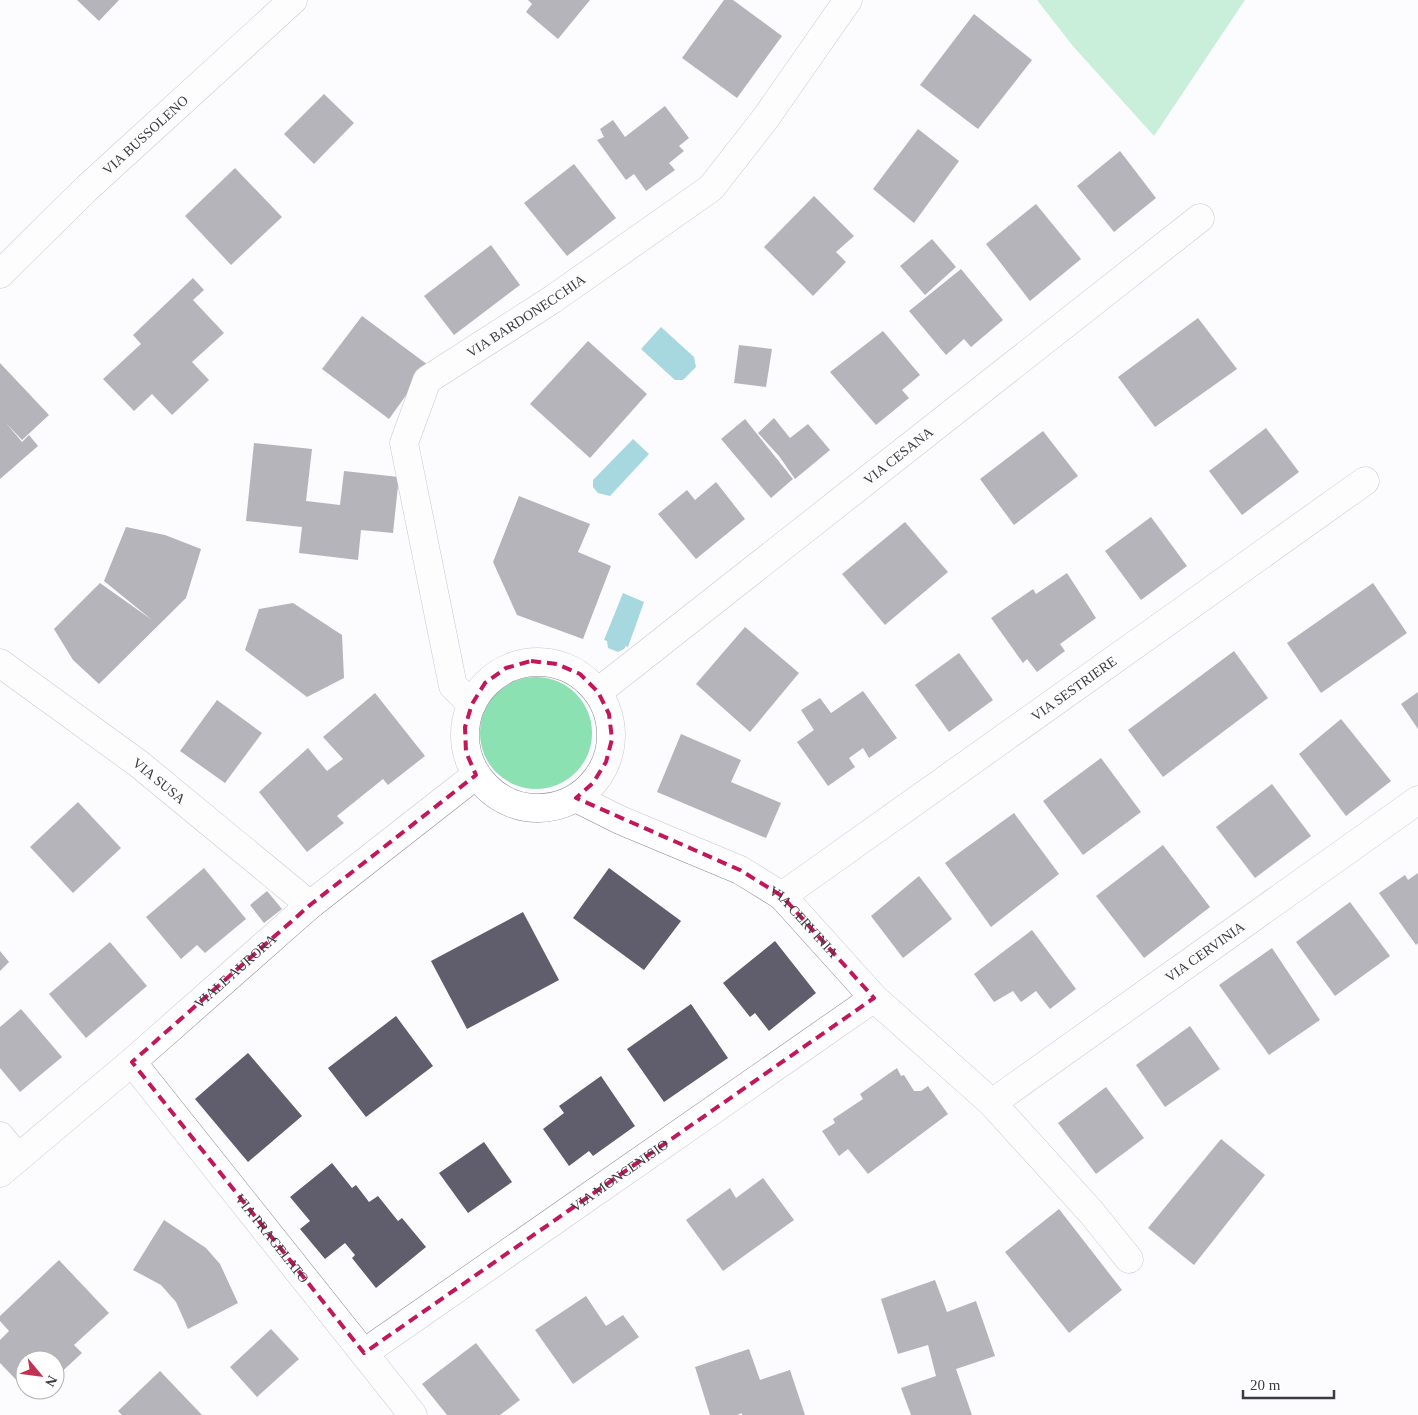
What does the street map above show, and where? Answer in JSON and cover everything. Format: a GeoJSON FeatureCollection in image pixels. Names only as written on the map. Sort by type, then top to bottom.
{"type":"FeatureCollection","features":[{"type":"Feature","properties":{"kind":"street","name":"VIA BUSSOLENO"},"geometry":{"type":"LineString","coordinates":[[0,274],[86,188],[293,0]]}},
{"type":"Feature","properties":{"kind":"street","name":"VIA BARDONECCHIA"},"geometry":{"type":"LineString","coordinates":[[472,704],[453,686],[404,443],[427,380],[553,299],[711,188],[765,119],[848,0]]}},
{"type":"Feature","properties":{"kind":"street","name":"VIA CESANA"},"geometry":{"type":"LineString","coordinates":[[598,692],[1200,218]]}},
{"type":"Feature","properties":{"kind":"street","name":"VIA SESTRIERE"},"geometry":{"type":"LineString","coordinates":[[782,896],[1365,481]]}},
{"type":"Feature","properties":{"kind":"street"},"geometry":{"type":"LineString","coordinates":[[531,661],[557,664],[580,674],[598,692],[609,714],[612,739],[606,762],[593,784],[576,798],[555,807],[532,809],[510,803],[497,796],[476,775],[466,752],[465,728],[472,704],[485,683],[506,668],[531,661]]}},
{"type":"Feature","properties":{"kind":"street","name":"VIA SUSA"},"geometry":{"type":"LineString","coordinates":[[0,663],[139,764],[310,905]]}},
{"type":"Feature","properties":{"kind":"street","name":"VIALE AURORA"},"geometry":{"type":"LineString","coordinates":[[9,1165],[132,1062],[310,905],[476,775]]}},
{"type":"Feature","properties":{"kind":"street","name":"VIA CERVINIA"},"geometry":{"type":"LineString","coordinates":[[576,798],[620,820],[740,870],[782,896],[874,998],[992,1103],[1091,1212],[1129,1259]]}},
{"type":"Feature","properties":{"kind":"street","name":"VIA CERVINIA"},"geometry":{"type":"LineString","coordinates":[[992,1103],[1418,800]]}},
{"type":"Feature","properties":{"kind":"street","name":"VIA MONCENISIO"},"geometry":{"type":"LineString","coordinates":[[364,1353],[874,998]]}},
{"type":"Feature","properties":{"kind":"street","name":"VIA PRAGELATO"},"geometry":{"type":"LineString","coordinates":[[132,1062],[414,1415]]}},
{"type":"Feature","properties":{"kind":"street"},"geometry":{"type":"LineString","coordinates":[[0,1136],[9,1165]]}},
{"type":"Feature","properties":{"kind":"highlighted area"},"geometry":{"type":"Polygon","coordinates":[[[531,661],[557,664],[580,674],[598,692],[609,714],[612,739],[606,762],[593,783],[576,798],[740,870],[782,896],[874,998],[364,1353],[132,1062],[310,905],[476,775],[466,752],[465,727],[472,704],[485,683],[506,668],[531,661]]]}},
{"type":"Feature","properties":{"kind":"green space"},"geometry":{"type":"Polygon","coordinates":[[[1037,0],[1245,0],[1154,136],[1072,45],[1037,0]]]}},
{"type":"Feature","properties":{"kind":"green space"},"geometry":{"type":"Polygon","coordinates":[[[536,677],[557,681],[576,693],[588,712],[592,733],[588,754],[576,773],[557,785],[536,789],[515,785],[496,773],[484,754],[480,733],[484,712],[496,693],[515,681],[536,677]]]}},
{"type":"Feature","properties":{"kind":"water"},"geometry":{"type":"Polygon","coordinates":[[[661,327],[694,357],[696,367],[683,380],[675,380],[641,349],[661,327]]]}},
{"type":"Feature","properties":{"kind":"water"},"geometry":{"type":"Polygon","coordinates":[[[633,439],[649,454],[610,496],[598,493],[593,487],[593,480],[633,439]]]}},
{"type":"Feature","properties":{"kind":"water"},"geometry":{"type":"Polygon","coordinates":[[[623,593],[644,602],[628,647],[626,646],[618,652],[608,648],[607,641],[604,640],[623,593]]]}},
{"type":"Feature","properties":{"kind":"building"},"geometry":{"type":"Polygon","coordinates":[[[77,0],[119,0],[99,21],[77,0]]]}},
{"type":"Feature","properties":{"kind":"building"},"geometry":{"type":"Polygon","coordinates":[[[528,0],[590,0],[558,39],[526,12],[532,4],[528,0]]]}},
{"type":"Feature","properties":{"kind":"building"},"geometry":{"type":"Polygon","coordinates":[[[724,0],[733,0],[782,36],[737,98],[682,58],[724,0]]]}},
{"type":"Feature","properties":{"kind":"building"},"geometry":{"type":"Polygon","coordinates":[[[974,14],[1032,60],[978,129],[920,85],[974,14]]]}},
{"type":"Feature","properties":{"kind":"building"},"geometry":{"type":"Polygon","coordinates":[[[324,94],[354,123],[314,164],[284,134],[324,94]]]}},
{"type":"Feature","properties":{"kind":"building"},"geometry":{"type":"Polygon","coordinates":[[[665,106],[689,138],[679,146],[684,151],[669,163],[675,170],[646,191],[634,174],[626,180],[597,140],[604,137],[600,129],[613,120],[625,137],[665,106]]]}},
{"type":"Feature","properties":{"kind":"building"},"geometry":{"type":"Polygon","coordinates":[[[918,129],[959,161],[914,223],[873,189],[918,129]]]}},
{"type":"Feature","properties":{"kind":"building"},"geometry":{"type":"Polygon","coordinates":[[[1120,151],[1156,198],[1114,232],[1077,186],[1120,151]]]}},
{"type":"Feature","properties":{"kind":"building"},"geometry":{"type":"Polygon","coordinates":[[[574,164],[616,218],[567,256],[524,203],[574,164]]]}},
{"type":"Feature","properties":{"kind":"building"},"geometry":{"type":"Polygon","coordinates":[[[235,168],[282,217],[231,265],[185,216],[235,168]]]}},
{"type":"Feature","properties":{"kind":"building"},"geometry":{"type":"Polygon","coordinates":[[[814,196],[854,236],[836,252],[846,262],[813,296],[764,247],[814,196]]]}},
{"type":"Feature","properties":{"kind":"building"},"geometry":{"type":"Polygon","coordinates":[[[1036,204],[1081,259],[1030,301],[986,244],[1036,204]]]}},
{"type":"Feature","properties":{"kind":"building"},"geometry":{"type":"Polygon","coordinates":[[[932,239],[956,267],[925,295],[900,266],[932,239]]]}},
{"type":"Feature","properties":{"kind":"building"},"geometry":{"type":"Polygon","coordinates":[[[491,245],[520,285],[454,335],[424,296],[491,245]]]}},
{"type":"Feature","properties":{"kind":"building"},"geometry":{"type":"Polygon","coordinates":[[[961,269],[1003,320],[971,347],[964,339],[946,355],[909,311],[961,269]]]}},
{"type":"Feature","properties":{"kind":"building"},"geometry":{"type":"Polygon","coordinates":[[[193,278],[204,290],[193,300],[224,333],[192,362],[209,380],[172,415],[152,394],[134,411],[103,379],[141,344],[133,335],[193,278]]]}},
{"type":"Feature","properties":{"kind":"building"},"geometry":{"type":"Polygon","coordinates":[[[362,316],[428,365],[389,419],[322,369],[362,316]]]}},
{"type":"Feature","properties":{"kind":"building"},"geometry":{"type":"Polygon","coordinates":[[[1198,318],[1237,369],[1155,427],[1118,377],[1198,318]]]}},
{"type":"Feature","properties":{"kind":"building"},"geometry":{"type":"Polygon","coordinates":[[[883,331],[920,375],[902,390],[909,398],[876,425],[830,372],[883,331]]]}},
{"type":"Feature","properties":{"kind":"building"},"geometry":{"type":"Polygon","coordinates":[[[588,341],[647,394],[590,458],[530,404],[588,341]]]}},
{"type":"Feature","properties":{"kind":"building"},"geometry":{"type":"Polygon","coordinates":[[[739,345],[772,349],[766,387],[734,383],[739,345]]]}},
{"type":"Feature","properties":{"kind":"building"},"geometry":{"type":"Polygon","coordinates":[[[0,363],[49,415],[22,440],[6,423],[22,442],[29,435],[38,446],[0,479],[0,363]]]}},
{"type":"Feature","properties":{"kind":"building"},"geometry":{"type":"Polygon","coordinates":[[[774,418],[790,438],[808,424],[830,450],[795,479],[779,456],[758,433],[774,418]]]}},
{"type":"Feature","properties":{"kind":"building"},"geometry":{"type":"Polygon","coordinates":[[[745,419],[793,479],[771,498],[721,439],[745,419]]]}},
{"type":"Feature","properties":{"kind":"building"},"geometry":{"type":"Polygon","coordinates":[[[1266,428],[1299,472],[1242,515],[1209,471],[1266,428]]]}},
{"type":"Feature","properties":{"kind":"building"},"geometry":{"type":"Polygon","coordinates":[[[1043,431],[1078,476],[1014,525],[980,479],[1043,431]]]}},
{"type":"Feature","properties":{"kind":"building"},"geometry":{"type":"Polygon","coordinates":[[[254,443],[312,449],[306,501],[340,505],[344,471],[399,477],[393,533],[361,530],[358,560],[299,553],[302,527],[246,521],[254,443]]]}},
{"type":"Feature","properties":{"kind":"building"},"geometry":{"type":"Polygon","coordinates":[[[716,482],[745,519],[696,559],[658,514],[687,490],[695,500],[716,482]]]}},
{"type":"Feature","properties":{"kind":"building"},"geometry":{"type":"Polygon","coordinates":[[[519,496],[590,524],[578,552],[611,566],[583,639],[517,615],[493,562],[519,496]]]}},
{"type":"Feature","properties":{"kind":"building"},"geometry":{"type":"Polygon","coordinates":[[[1151,517],[1187,566],[1141,600],[1105,551],[1151,517]]]}},
{"type":"Feature","properties":{"kind":"building"},"geometry":{"type":"Polygon","coordinates":[[[905,522],[948,572],[885,625],[842,574],[905,522]]]}},
{"type":"Feature","properties":{"kind":"building"},"geometry":{"type":"Polygon","coordinates":[[[126,527],[165,535],[201,549],[186,598],[99,684],[73,660],[54,629],[100,583],[152,620],[104,581],[126,527]]]}},
{"type":"Feature","properties":{"kind":"building"},"geometry":{"type":"Polygon","coordinates":[[[1067,573],[1096,618],[1060,644],[1065,651],[1037,672],[1027,659],[1023,663],[991,618],[1033,589],[1036,594],[1067,573]]]}},
{"type":"Feature","properties":{"kind":"building"},"geometry":{"type":"Polygon","coordinates":[[[1373,583],[1407,633],[1321,693],[1287,643],[1373,583]]]}},
{"type":"Feature","properties":{"kind":"building"},"geometry":{"type":"Polygon","coordinates":[[[293,603],[342,635],[344,678],[307,697],[245,650],[259,609],[293,603]]]}},
{"type":"Feature","properties":{"kind":"building"},"geometry":{"type":"Polygon","coordinates":[[[745,627],[799,673],[750,732],[696,684],[745,627]]]}},
{"type":"Feature","properties":{"kind":"building"},"geometry":{"type":"Polygon","coordinates":[[[1234,651],[1268,698],[1163,777],[1128,730],[1234,651]]]}},
{"type":"Feature","properties":{"kind":"building"},"geometry":{"type":"Polygon","coordinates":[[[959,653],[993,700],[949,732],[915,685],[959,653]]]}},
{"type":"Feature","properties":{"kind":"building"},"geometry":{"type":"Polygon","coordinates":[[[863,691],[897,738],[869,758],[863,748],[849,758],[855,767],[828,786],[797,742],[814,730],[801,710],[820,698],[831,713],[863,691]]]}},
{"type":"Feature","properties":{"kind":"building"},"geometry":{"type":"Polygon","coordinates":[[[1418,692],[1418,729],[1401,704],[1418,692]]]}},
{"type":"Feature","properties":{"kind":"building"},"geometry":{"type":"Polygon","coordinates":[[[375,693],[425,756],[388,785],[383,779],[337,816],[344,823],[307,852],[259,792],[308,748],[327,771],[343,759],[323,737],[375,693]]]}},
{"type":"Feature","properties":{"kind":"building"},"geometry":{"type":"Polygon","coordinates":[[[217,700],[262,733],[225,783],[180,751],[217,700]]]}},
{"type":"Feature","properties":{"kind":"building"},"geometry":{"type":"Polygon","coordinates":[[[1341,719],[1391,781],[1346,816],[1299,754],[1341,719]]]}},
{"type":"Feature","properties":{"kind":"building"},"geometry":{"type":"Polygon","coordinates":[[[681,734],[741,760],[731,782],[781,803],[766,838],[657,792],[681,734]]]}},
{"type":"Feature","properties":{"kind":"building"},"geometry":{"type":"Polygon","coordinates":[[[1101,758],[1141,812],[1083,855],[1043,801],[1101,758]]]}},
{"type":"Feature","properties":{"kind":"building"},"geometry":{"type":"Polygon","coordinates":[[[1272,784],[1311,836],[1255,878],[1216,827],[1272,784]]]}},
{"type":"Feature","properties":{"kind":"building"},"geometry":{"type":"Polygon","coordinates":[[[78,802],[121,848],[73,893],[30,847],[78,802]]]}},
{"type":"Feature","properties":{"kind":"building"},"geometry":{"type":"Polygon","coordinates":[[[1014,813],[1059,874],[991,927],[945,863],[1014,813]]]}},
{"type":"Feature","properties":{"kind":"building"},"geometry":{"type":"Polygon","coordinates":[[[1163,845],[1210,907],[1144,958],[1096,896],[1163,845]]]}},
{"type":"Feature","properties":{"kind":"building"},"geometry":{"type":"Polygon","coordinates":[[[204,868],[246,919],[205,953],[197,945],[181,959],[146,917],[204,868]]]}},
{"type":"Feature","properties":{"kind":"building"},"geometry":{"type":"Polygon","coordinates":[[[609,868],[681,921],[644,970],[573,918],[609,868]]]}},
{"type":"Feature","properties":{"kind":"building"},"geometry":{"type":"Polygon","coordinates":[[[1418,873],[1418,943],[1416,945],[1379,893],[1405,875],[1408,880],[1418,873]]]}},
{"type":"Feature","properties":{"kind":"building"},"geometry":{"type":"Polygon","coordinates":[[[919,876],[952,919],[903,958],[871,916],[919,876]]]}},
{"type":"Feature","properties":{"kind":"building"},"geometry":{"type":"Polygon","coordinates":[[[267,891],[282,909],[264,923],[250,905],[267,891]]]}},
{"type":"Feature","properties":{"kind":"building"},"geometry":{"type":"Polygon","coordinates":[[[1350,902],[1390,956],[1335,996],[1296,942],[1350,902]]]}},
{"type":"Feature","properties":{"kind":"building"},"geometry":{"type":"Polygon","coordinates":[[[523,912],[559,980],[467,1029],[431,961],[523,912]]]}},
{"type":"Feature","properties":{"kind":"building"},"geometry":{"type":"Polygon","coordinates":[[[1032,930],[1076,989],[1050,1009],[1036,991],[1021,1002],[1013,991],[994,1002],[974,974],[1032,930]]]}},
{"type":"Feature","properties":{"kind":"building"},"geometry":{"type":"Polygon","coordinates":[[[775,941],[816,993],[769,1031],[755,1013],[750,1017],[723,983],[775,941]]]}},
{"type":"Feature","properties":{"kind":"building"},"geometry":{"type":"Polygon","coordinates":[[[110,942],[147,986],[86,1038],[49,994],[110,942]]]}},
{"type":"Feature","properties":{"kind":"building"},"geometry":{"type":"Polygon","coordinates":[[[1272,948],[1320,1020],[1269,1055],[1219,985],[1272,948]]]}},
{"type":"Feature","properties":{"kind":"building"},"geometry":{"type":"Polygon","coordinates":[[[0,951],[9,962],[0,971],[0,951]]]}},
{"type":"Feature","properties":{"kind":"building"},"geometry":{"type":"Polygon","coordinates":[[[691,1004],[728,1058],[664,1102],[627,1049],[691,1004]]]}},
{"type":"Feature","properties":{"kind":"building"},"geometry":{"type":"Polygon","coordinates":[[[21,1009],[62,1057],[20,1092],[0,1068],[0,1027],[21,1009]]]}},
{"type":"Feature","properties":{"kind":"building"},"geometry":{"type":"Polygon","coordinates":[[[396,1016],[433,1066],[366,1117],[328,1068],[396,1016]]]}},
{"type":"Feature","properties":{"kind":"building"},"geometry":{"type":"Polygon","coordinates":[[[1190,1026],[1220,1069],[1165,1107],[1136,1065],[1190,1026]]]}},
{"type":"Feature","properties":{"kind":"building"},"geometry":{"type":"Polygon","coordinates":[[[248,1053],[302,1116],[248,1162],[195,1099],[248,1053]]]}},
{"type":"Feature","properties":{"kind":"building"},"geometry":{"type":"Polygon","coordinates":[[[897,1068],[901,1076],[904,1075],[914,1091],[921,1091],[928,1086],[948,1114],[868,1174],[848,1149],[839,1156],[822,1131],[835,1123],[833,1119],[863,1099],[860,1094],[897,1068]]]}},
{"type":"Feature","properties":{"kind":"building"},"geometry":{"type":"Polygon","coordinates":[[[601,1076],[635,1126],[593,1156],[589,1151],[569,1166],[543,1129],[564,1113],[559,1106],[601,1076]]]}},
{"type":"Feature","properties":{"kind":"building"},"geometry":{"type":"Polygon","coordinates":[[[1106,1087],[1144,1138],[1096,1174],[1058,1123],[1106,1087]]]}},
{"type":"Feature","properties":{"kind":"building"},"geometry":{"type":"Polygon","coordinates":[[[1221,1139],[1265,1175],[1194,1265],[1148,1228],[1221,1139]]]}},
{"type":"Feature","properties":{"kind":"building"},"geometry":{"type":"Polygon","coordinates":[[[484,1142],[512,1182],[468,1213],[439,1173],[484,1142]]]}},
{"type":"Feature","properties":{"kind":"building"},"geometry":{"type":"Polygon","coordinates":[[[332,1163],[352,1188],[356,1185],[369,1202],[378,1196],[398,1221],[402,1218],[426,1247],[376,1288],[352,1258],[355,1255],[345,1243],[325,1259],[300,1229],[310,1221],[290,1197],[332,1163]]]}},
{"type":"Feature","properties":{"kind":"building"},"geometry":{"type":"Polygon","coordinates":[[[763,1178],[794,1220],[723,1271],[686,1220],[730,1188],[736,1198],[763,1178]]]}},
{"type":"Feature","properties":{"kind":"building"},"geometry":{"type":"Polygon","coordinates":[[[1059,1209],[1122,1290],[1069,1333],[1005,1252],[1059,1209]]]}},
{"type":"Feature","properties":{"kind":"building"},"geometry":{"type":"Polygon","coordinates":[[[164,1220],[206,1248],[220,1264],[238,1303],[188,1329],[176,1302],[161,1285],[133,1270],[164,1220]]]}},
{"type":"Feature","properties":{"kind":"building"},"geometry":{"type":"Polygon","coordinates":[[[59,1260],[109,1313],[74,1345],[82,1353],[65,1369],[65,1350],[15,1350],[15,1379],[0,1363],[0,1340],[9,1331],[0,1321],[0,1316],[59,1260]]]}},
{"type":"Feature","properties":{"kind":"building"},"geometry":{"type":"Polygon","coordinates":[[[935,1280],[947,1312],[976,1301],[995,1356],[956,1369],[972,1415],[911,1415],[901,1388],[936,1376],[928,1345],[898,1354],[881,1299],[935,1280]]]}},
{"type":"Feature","properties":{"kind":"building"},"geometry":{"type":"Polygon","coordinates":[[[586,1296],[606,1326],[623,1315],[639,1337],[573,1384],[535,1330],[586,1296]]]}},
{"type":"Feature","properties":{"kind":"building"},"geometry":{"type":"Polygon","coordinates":[[[271,1329],[299,1359],[257,1397],[230,1367],[271,1329]]]}},
{"type":"Feature","properties":{"kind":"building"},"geometry":{"type":"Polygon","coordinates":[[[476,1343],[520,1400],[500,1415],[447,1415],[422,1384],[476,1343]]]}},
{"type":"Feature","properties":{"kind":"building"},"geometry":{"type":"Polygon","coordinates":[[[749,1349],[760,1380],[790,1370],[805,1415],[742,1415],[742,1413],[737,1415],[710,1415],[695,1367],[749,1349]]]}},
{"type":"Feature","properties":{"kind":"building"},"geometry":{"type":"Polygon","coordinates":[[[160,1371],[202,1415],[122,1415],[118,1411],[160,1371]]]}}]}
